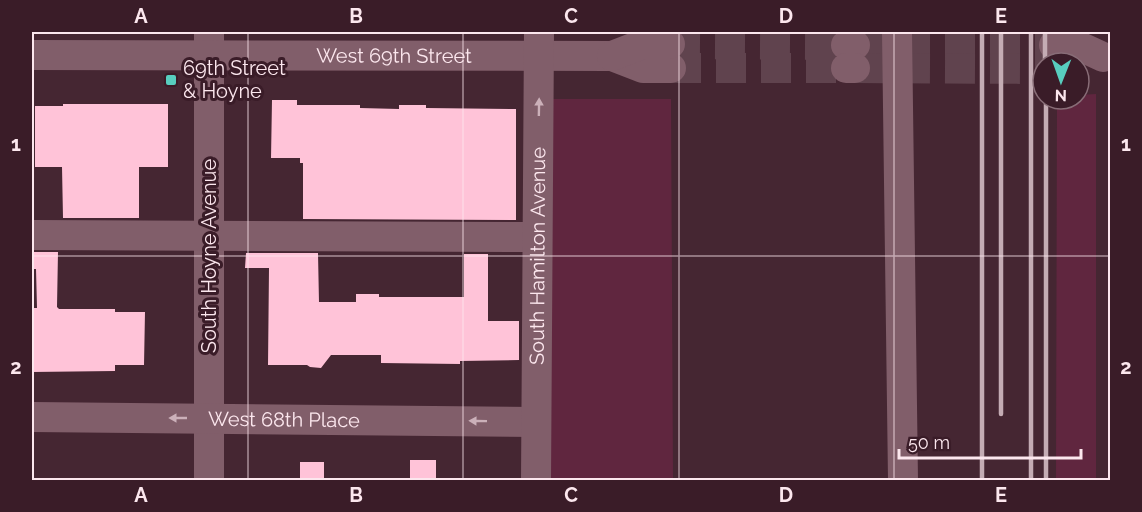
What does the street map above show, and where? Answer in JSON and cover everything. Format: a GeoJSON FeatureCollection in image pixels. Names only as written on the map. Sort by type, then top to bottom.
{"type":"FeatureCollection","features":[{"type":"Feature","properties":{"kind":"street"},"geometry":{"type":"LineString","coordinates":[[897,32],[903,480]]}},
{"type":"Feature","properties":{"kind":"street","name":"West 69th Street"},"geometry":{"type":"LineString","coordinates":[[32,55],[209,43],[539,44],[612,56],[643,44],[670,56]]}},
{"type":"Feature","properties":{"kind":"street","name":"South Hoyne Avenue"},"geometry":{"type":"LineString","coordinates":[[209,43],[209,480]]}},
{"type":"Feature","properties":{"kind":"street","name":"South Hamilton Avenue"},"geometry":{"type":"LineString","coordinates":[[536,480],[539,44]]}},
{"type":"Feature","properties":{"kind":"street"},"geometry":{"type":"LineString","coordinates":[[1054,45],[1077,45],[1097,61]]}},
{"type":"Feature","properties":{"kind":"street"},"geometry":{"type":"LineString","coordinates":[[32,235],[537,237]]}},
{"type":"Feature","properties":{"kind":"street","name":"West 68th Place"},"geometry":{"type":"LineString","coordinates":[[32,417],[536,422]]}},
{"type":"Feature","properties":{"kind":"shaded area"},"geometry":{"type":"Polygon","coordinates":[[[1091,94],[1096,94],[1096,480],[1056,480],[1057,111],[1091,111],[1091,94]]]}},
{"type":"Feature","properties":{"kind":"shaded area"},"geometry":{"type":"Polygon","coordinates":[[[547,99],[671,99],[673,480],[549,480],[547,99]]]}},
{"type":"Feature","properties":{"kind":"building"},"geometry":{"type":"Polygon","coordinates":[[[272,100],[297,100],[297,105],[360,105],[360,108],[399,109],[399,105],[426,105],[426,108],[516,109],[516,220],[303,219],[303,163],[300,163],[300,158],[271,158],[272,100]]]}},
{"type":"Feature","properties":{"kind":"building"},"geometry":{"type":"Polygon","coordinates":[[[63,104],[168,104],[168,167],[139,167],[139,218],[63,218],[62,167],[35,167],[35,106],[63,106],[63,104]]]}},
{"type":"Feature","properties":{"kind":"building"},"geometry":{"type":"Polygon","coordinates":[[[32,252],[58,252],[57,307],[59,309],[115,309],[115,312],[145,312],[144,365],[115,365],[115,371],[32,372],[32,308],[37,308],[36,269],[32,269],[32,252]]]}},
{"type":"Feature","properties":{"kind":"building"},"geometry":{"type":"Polygon","coordinates":[[[246,253],[318,253],[319,302],[356,302],[356,294],[379,294],[379,297],[464,297],[464,254],[488,254],[488,321],[519,321],[519,360],[460,361],[460,364],[381,363],[381,355],[331,355],[321,368],[307,365],[268,365],[269,268],[245,268],[246,253]]]}},
{"type":"Feature","properties":{"kind":"building"},"geometry":{"type":"Polygon","coordinates":[[[410,460],[436,460],[436,480],[410,480],[410,460]]]}},
{"type":"Feature","properties":{"kind":"building"},"geometry":{"type":"Polygon","coordinates":[[[300,462],[324,462],[324,480],[300,480],[300,462]]]}},
{"type":"Feature","properties":{"kind":"tunnel"},"geometry":{"type":"LineString","coordinates":[[670,44],[846,45]]}},
{"type":"Feature","properties":{"kind":"tunnel"},"geometry":{"type":"LineString","coordinates":[[855,45],[1054,45]]}},
{"type":"Feature","properties":{"kind":"tunnel"},"geometry":{"type":"LineString","coordinates":[[671,68],[846,68]]}},
{"type":"Feature","properties":{"kind":"tunnel"},"geometry":{"type":"LineString","coordinates":[[855,68],[1031,69]]}},
{"type":"Feature","properties":{"kind":"railway"},"geometry":{"type":"LineString","coordinates":[[982,32],[982,480]]}},
{"type":"Feature","properties":{"kind":"railway"},"geometry":{"type":"LineString","coordinates":[[1001,32],[1001,414]]}},
{"type":"Feature","properties":{"kind":"railway"},"geometry":{"type":"LineString","coordinates":[[1031,32],[1031,480]]}},
{"type":"Feature","properties":{"kind":"railway"},"geometry":{"type":"LineString","coordinates":[[1045,32],[1045,51]]}},
{"type":"Feature","properties":{"kind":"railway"},"geometry":{"type":"LineString","coordinates":[[1046,111],[1046,480]]}},
{"type":"Feature","properties":{"kind":"place","name":"69th Street & Hoyne"},"geometry":{"type":"Point","coordinates":[171,80]}}]}
